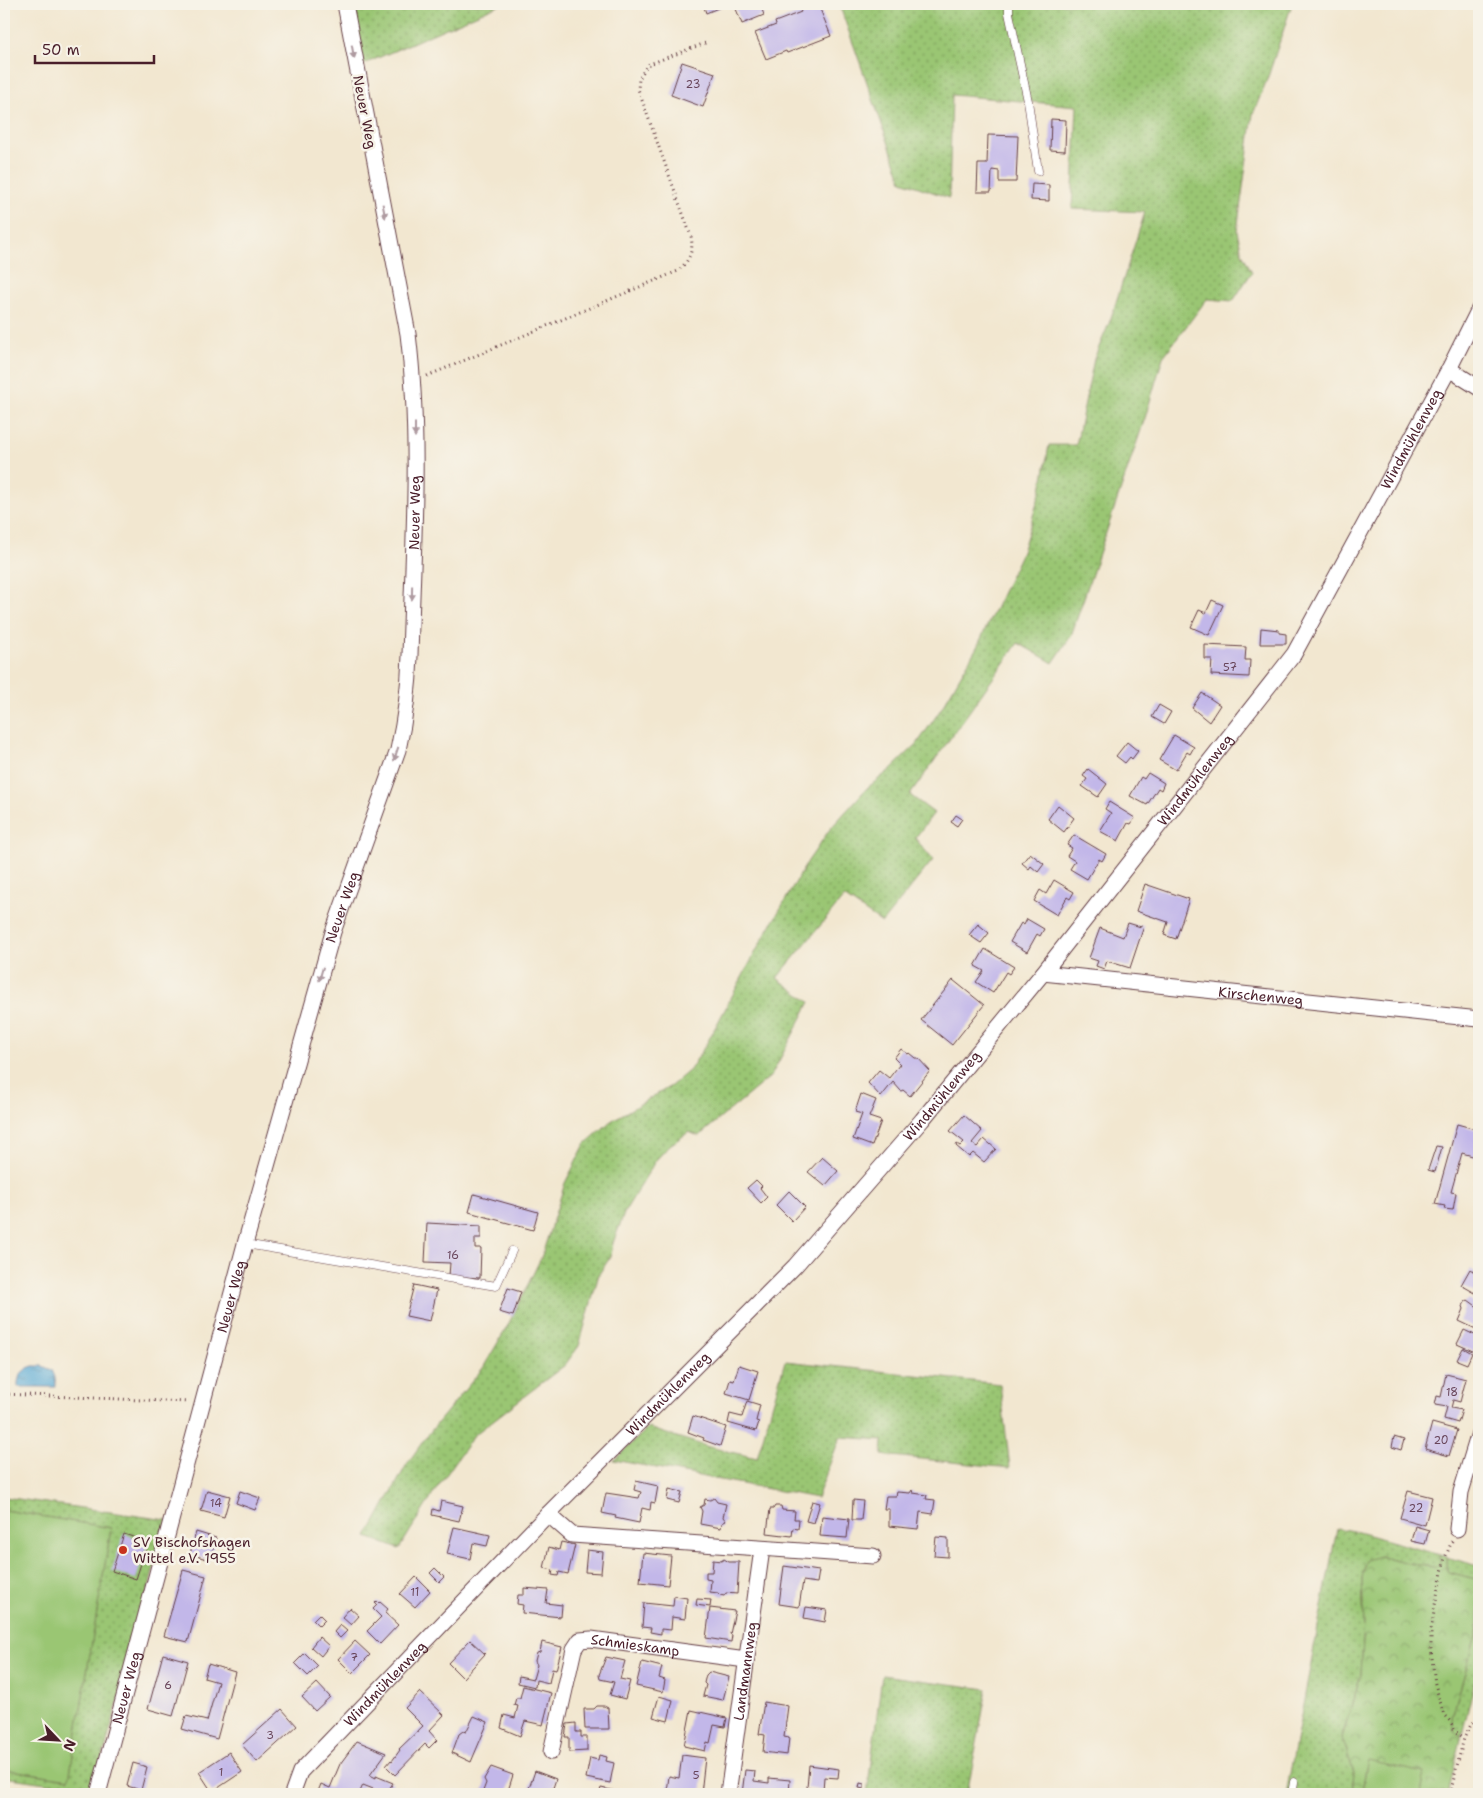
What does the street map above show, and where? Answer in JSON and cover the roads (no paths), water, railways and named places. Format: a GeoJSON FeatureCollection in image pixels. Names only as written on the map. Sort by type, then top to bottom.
{"type":"FeatureCollection","features":[{"type":"Feature","properties":{"kind":"street","name":"Neuer Weg"},"geometry":{"type":"LineString","coordinates":[[98,1794],[245,1244],[333,932],[398,750],[405,720],[409,689],[410,656],[415,431],[414,382],[408,334],[345,4]]}},
{"type":"Feature","properties":{"kind":"street","name":"Windmühlenweg"},"geometry":{"type":"LineString","coordinates":[[292,1794],[300,1772],[548,1514],[795,1266],[922,1120],[1043,973],[1294,654],[1449,369],[1479,309]]}},
{"type":"Feature","properties":{"kind":"street"},"geometry":{"type":"LineString","coordinates":[[1449,369],[1479,388]]}},
{"type":"Feature","properties":{"kind":"street","name":"Kirschenweg"},"geometry":{"type":"LineString","coordinates":[[1043,973],[1479,1019]]}},
{"type":"Feature","properties":{"kind":"street"},"geometry":{"type":"LineString","coordinates":[[1457,1529],[1462,1492],[1479,1433]]}},
{"type":"Feature","properties":{"kind":"street"},"geometry":{"type":"LineString","coordinates":[[548,1514],[572,1535],[874,1556]]}},
{"type":"Feature","properties":{"kind":"street","name":"Landmannweg"},"geometry":{"type":"LineString","coordinates":[[728,1794],[762,1549]]}},
{"type":"Feature","properties":{"kind":"street","name":"Schmieskamp"},"geometry":{"type":"LineString","coordinates":[[551,1752],[574,1649],[580,1640],[591,1639],[746,1660]]}},
{"type":"Feature","properties":{"kind":"lane"},"geometry":{"type":"LineString","coordinates":[[1009,4],[1009,13],[1028,100],[1038,171]]}},
{"type":"Feature","properties":{"kind":"lane"},"geometry":{"type":"LineString","coordinates":[[245,1244],[496,1286],[512,1251]]}},
{"type":"Feature","properties":{"kind":"lane"},"geometry":{"type":"LineString","coordinates":[[1292,1794],[1294,1782]]}},
{"type":"Feature","properties":{"kind":"water"},"geometry":{"type":"Polygon","coordinates":[[[33,1366],[42,1366],[52,1370],[56,1387],[18,1387],[21,1374],[33,1366]]]}},
{"type":"Feature","properties":{"kind":"place","name":"SV Bischofshagen Wittel e.V. 1955"},"geometry":{"type":"Point","coordinates":[123,1550]}}]}
